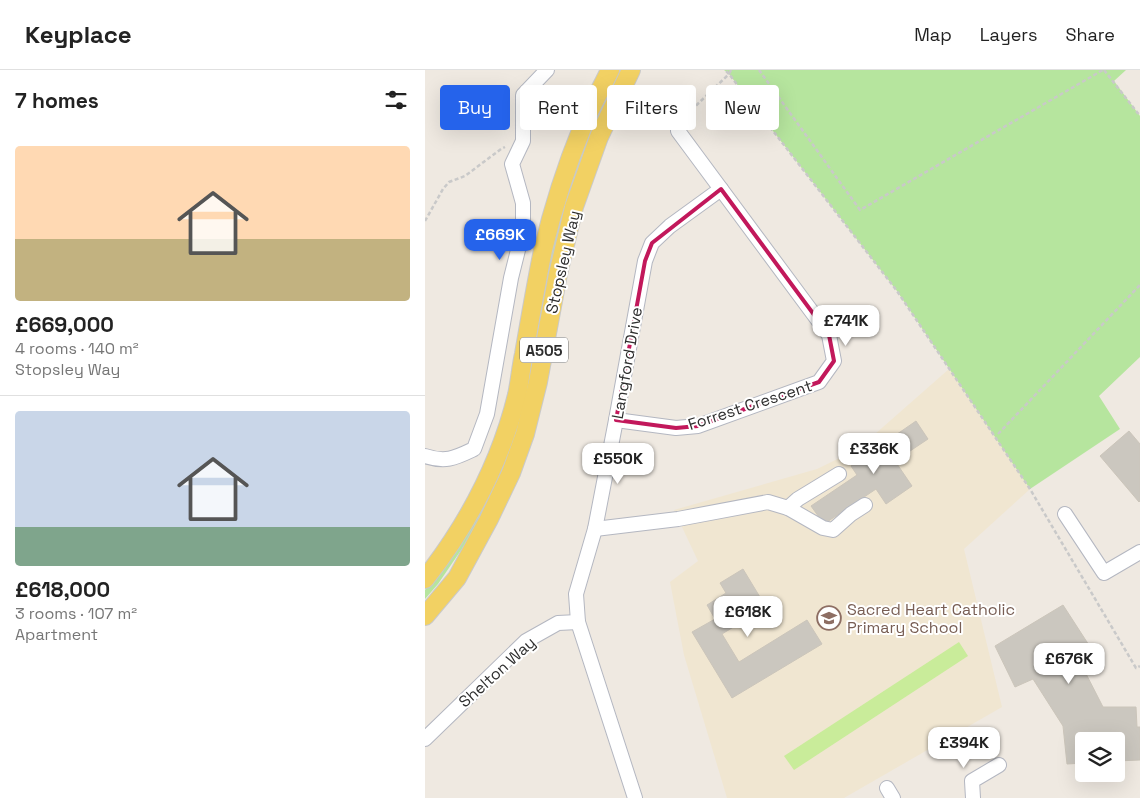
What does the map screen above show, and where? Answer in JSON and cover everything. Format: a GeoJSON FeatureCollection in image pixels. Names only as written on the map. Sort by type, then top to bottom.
{"type":"FeatureCollection","features":[{"type":"Feature","properties":{"kind":"main road","name":"Stopsley Way"},"geometry":{"type":"LineString","coordinates":[[425,579],[453,541],[475,506],[505,436],[517,394],[543,249],[554,207],[583,126],[611,70]]}},
{"type":"Feature","properties":{"kind":"main road","name":"Stopsley Way"},"geometry":{"type":"LineString","coordinates":[[425,616],[457,578],[511,473],[525,434],[538,382],[558,274],[574,208],[599,137],[631,70]]}},
{"type":"Feature","properties":{"kind":"street"},"geometry":{"type":"LineString","coordinates":[[425,456],[435,459],[454,458],[474,449],[487,414],[511,278],[523,230],[523,203],[512,164],[523,141],[523,95],[547,70]]}},
{"type":"Feature","properties":{"kind":"street","name":"Forrest Crescent"},"geometry":{"type":"LineString","coordinates":[[617,420],[676,428],[698,426],[819,382],[834,361],[829,335],[678,131]]}},
{"type":"Feature","properties":{"kind":"street","name":"Langford Drive"},"geometry":{"type":"LineString","coordinates":[[634,796],[578,622],[576,594],[595,529],[617,420],[645,261],[653,243],[670,226],[721,189]]}},
{"type":"Feature","properties":{"kind":"street"},"geometry":{"type":"LineString","coordinates":[[789,508],[798,499],[839,474]]}},
{"type":"Feature","properties":{"kind":"street"},"geometry":{"type":"LineString","coordinates":[[595,529],[662,521],[768,502],[789,508],[823,528],[833,530],[851,514],[865,505]]}},
{"type":"Feature","properties":{"kind":"street"},"geometry":{"type":"LineString","coordinates":[[1065,514],[1104,573],[1140,552]]}},
{"type":"Feature","properties":{"kind":"street","name":"Shelton Way"},"geometry":{"type":"LineString","coordinates":[[425,739],[527,641],[558,623],[578,622]]}},
{"type":"Feature","properties":{"kind":"street"},"geometry":{"type":"LineString","coordinates":[[973,798],[972,781],[999,765]]}},
{"type":"Feature","properties":{"kind":"street"},"geometry":{"type":"LineString","coordinates":[[619,798],[634,796]]}},
{"type":"Feature","properties":{"kind":"path"},"geometry":{"type":"LineString","coordinates":[[725,70],[730,72],[897,291],[1030,488],[1136,668],[1140,666]]}},
{"type":"Feature","properties":{"kind":"path"},"geometry":{"type":"LineString","coordinates":[[759,70],[860,210],[1104,70],[1140,116]]}},
{"type":"Feature","properties":{"kind":"path"},"geometry":{"type":"LineString","coordinates":[[678,131],[682,127],[679,121],[730,72]]}},
{"type":"Feature","properties":{"kind":"path"},"geometry":{"type":"LineString","coordinates":[[425,221],[449,182],[465,176],[501,149],[523,141]]}},
{"type":"Feature","properties":{"kind":"path"},"geometry":{"type":"LineString","coordinates":[[998,434],[1140,286]]}},
{"type":"Feature","properties":{"kind":"highlighted area"},"geometry":{"type":"Polygon","coordinates":[[[721,189],[829,335],[834,361],[819,382],[698,426],[676,428],[616,420],[645,261],[652,243],[721,189]]]}},
{"type":"Feature","properties":{"kind":"shaded area","name":"Sacred Heart Catholic Primary School"},"geometry":{"type":"Polygon","coordinates":[[[949,369],[1030,489],[964,549],[1002,707],[844,798],[727,798],[684,655],[670,582],[698,561],[674,510],[817,469],[858,449],[949,369]]]}},
{"type":"Feature","properties":{"kind":"green space"},"geometry":{"type":"Polygon","coordinates":[[[620,70],[623,70],[619,85],[612,85],[620,70]]]}},
{"type":"Feature","properties":{"kind":"green space"},"geometry":{"type":"Polygon","coordinates":[[[724,70],[1126,70],[1114,81],[1140,116],[1140,357],[1099,396],[1120,429],[1030,489],[897,291],[772,130],[779,130],[779,85],[738,85],[724,70]]]}},
{"type":"Feature","properties":{"kind":"green space"},"geometry":{"type":"Polygon","coordinates":[[[607,95],[607,124],[534,368],[512,451],[472,534],[438,584],[425,599],[425,590],[458,548],[497,477],[547,269],[576,166],[591,130],[597,130],[597,116],[607,95]]]}},
{"type":"Feature","properties":{"kind":"green space"},"geometry":{"type":"Polygon","coordinates":[[[959,642],[968,656],[794,770],[784,756],[959,642]]]}},
{"type":"Feature","properties":{"kind":"building"},"geometry":{"type":"Polygon","coordinates":[[[916,421],[928,439],[895,461],[912,486],[886,504],[876,489],[824,524],[811,506],[857,475],[851,466],[916,421]]]}},
{"type":"Feature","properties":{"kind":"building"},"geometry":{"type":"Polygon","coordinates":[[[1129,431],[1140,444],[1139,502],[1100,456],[1129,431]]]}},
{"type":"Feature","properties":{"kind":"building"},"geometry":{"type":"Polygon","coordinates":[[[743,569],[766,607],[722,634],[739,662],[807,620],[822,644],[732,698],[692,632],[715,619],[707,605],[726,593],[720,583],[743,569]]]}},
{"type":"Feature","properties":{"kind":"building"},"geometry":{"type":"Polygon","coordinates":[[[1063,605],[1096,656],[1081,664],[1103,707],[1136,707],[1137,727],[1140,727],[1140,760],[1125,761],[1125,732],[1075,732],[1075,764],[1067,764],[1063,726],[1033,679],[1015,687],[995,646],[1063,605]]]}},
{"type":"Feature","properties":{"kind":"place","name":"Sacred Heart Catholic Primary School"},"geometry":{"type":"Point","coordinates":[829,618]}}]}
